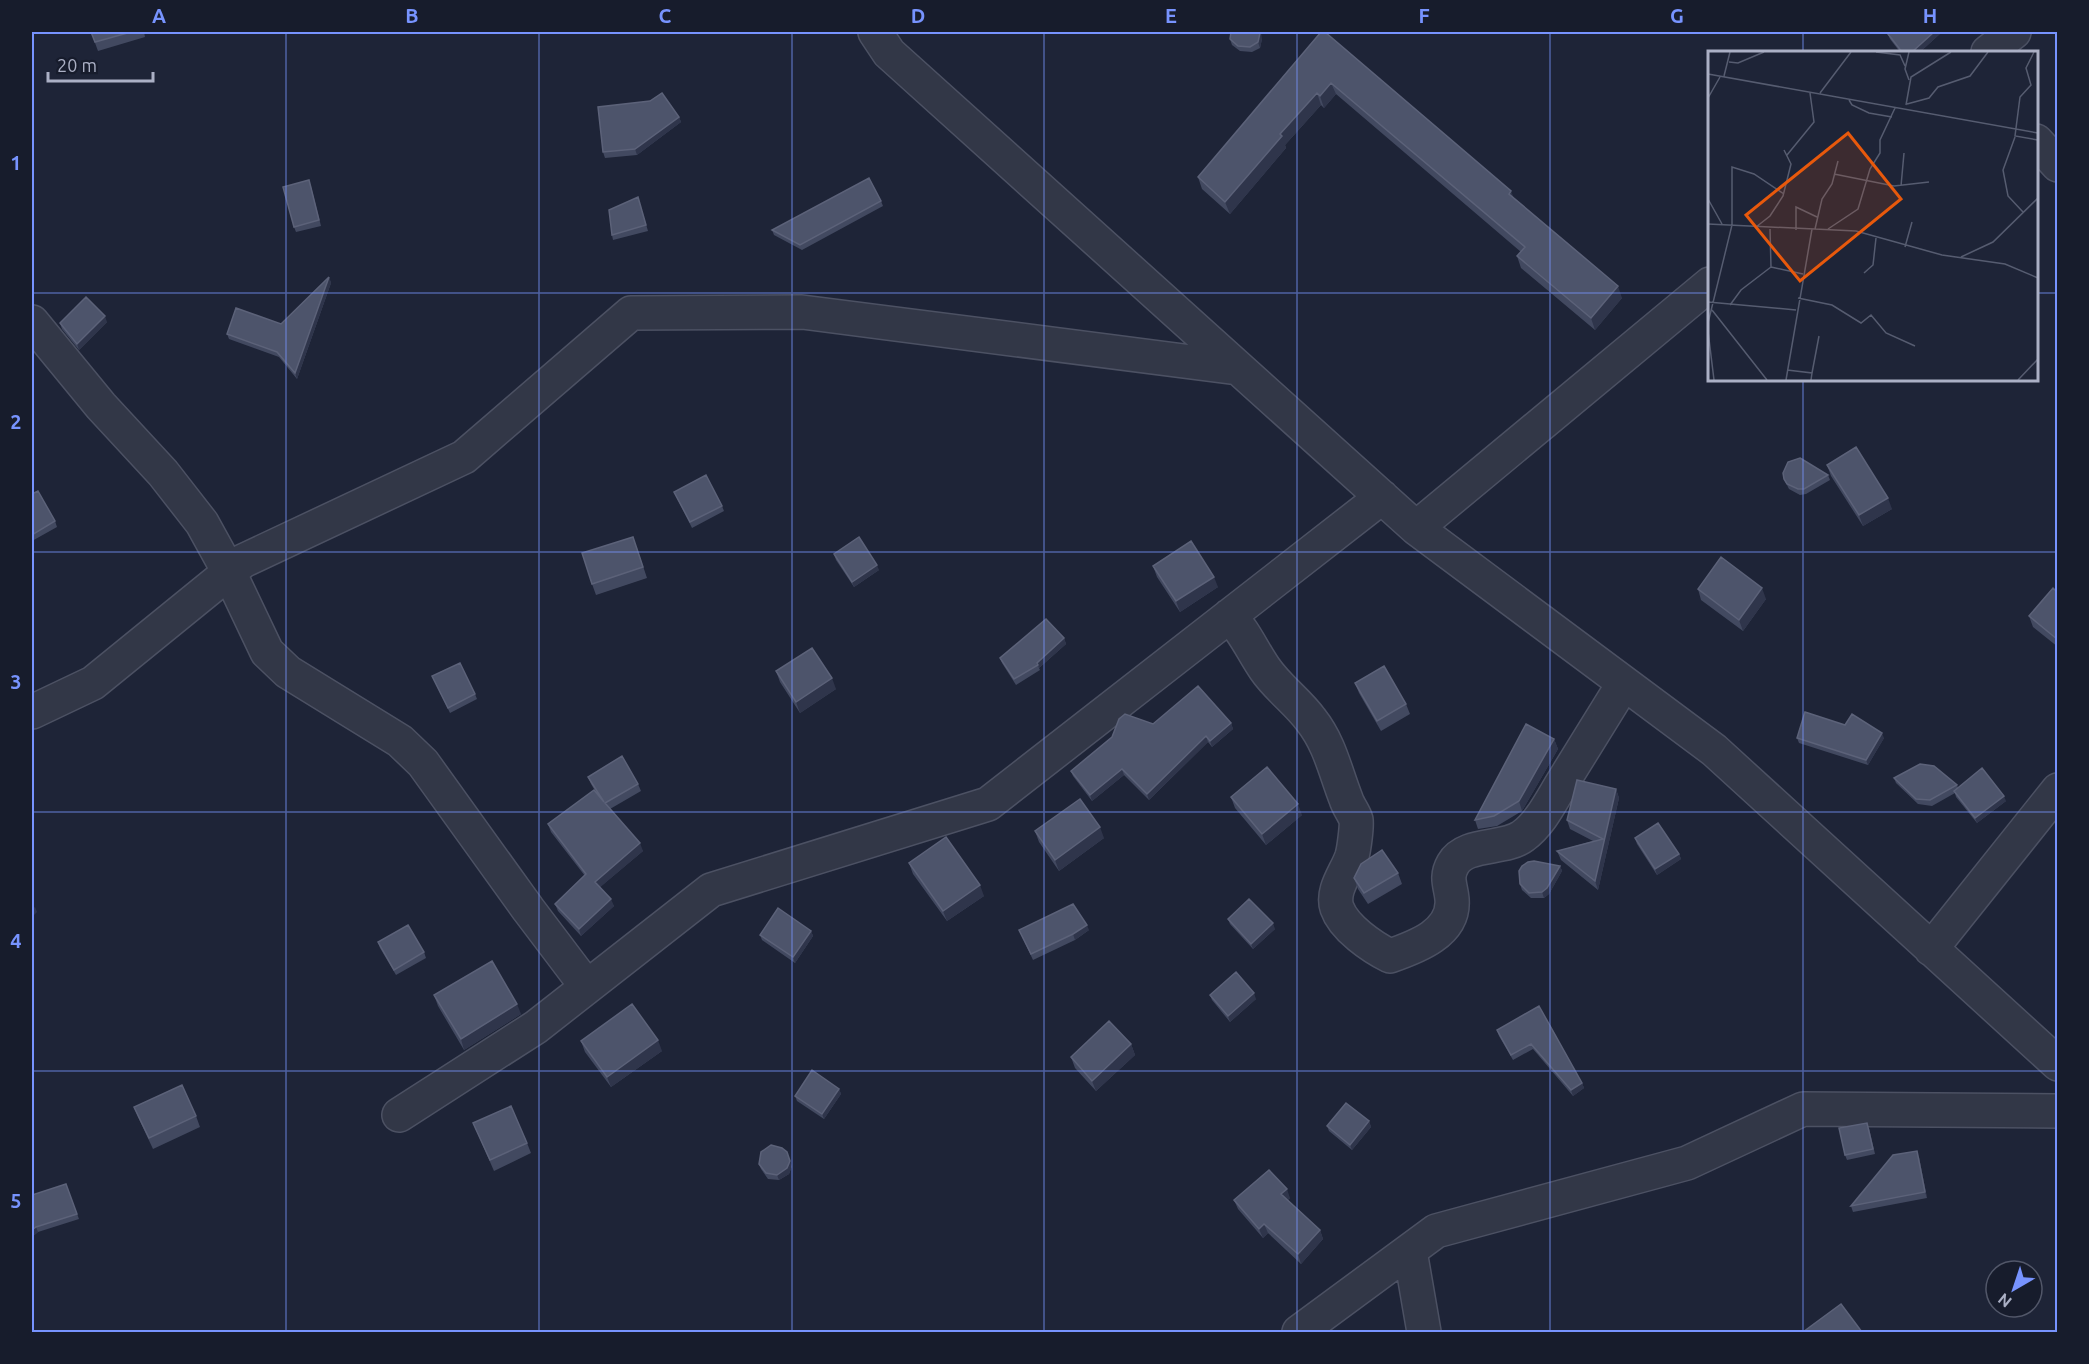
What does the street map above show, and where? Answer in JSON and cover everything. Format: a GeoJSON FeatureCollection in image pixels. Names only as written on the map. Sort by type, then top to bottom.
{"type":"FeatureCollection","features":[{"type":"Feature","properties":{"kind":"street"},"geometry":{"type":"LineString","coordinates":[[875,32],[889,53],[1416,528],[1714,750],[2058,1065]]}},
{"type":"Feature","properties":{"kind":"street"},"geometry":{"type":"LineString","coordinates":[[1989,51],[2014,32]]}},
{"type":"Feature","properties":{"kind":"street"},"geometry":{"type":"LineString","coordinates":[[2038,142],[2058,165]]}},
{"type":"Feature","properties":{"kind":"street"},"geometry":{"type":"LineString","coordinates":[[1416,528],[1708,286]]}},
{"type":"Feature","properties":{"kind":"street"},"geometry":{"type":"LineString","coordinates":[[32,712],[93,683],[243,561],[464,457],[631,313],[802,312],[1238,368]]}},
{"type":"Feature","properties":{"kind":"street"},"geometry":{"type":"LineString","coordinates":[[32,322],[101,406],[163,473],[202,523],[229,572],[267,652],[288,672],[400,741],[423,763],[587,987]]}},
{"type":"Feature","properties":{"kind":"street"},"geometry":{"type":"LineString","coordinates":[[399,1115],[536,1027],[711,890],[988,804],[1382,497]]}},
{"type":"Feature","properties":{"kind":"street"},"geometry":{"type":"LineString","coordinates":[[1229,616],[1236,623],[1266,670],[1310,717],[1324,737],[1336,766],[1345,798],[1356,820],[1352,857],[1335,898],[1338,909],[1350,929],[1375,949],[1390,956],[1424,942],[1442,930],[1452,914],[1452,898],[1448,883],[1453,863],[1472,849],[1510,843],[1524,835],[1544,811],[1624,683]]}},
{"type":"Feature","properties":{"kind":"street"},"geometry":{"type":"LineString","coordinates":[[1931,949],[2058,790]]}},
{"type":"Feature","properties":{"kind":"street"},"geometry":{"type":"LineString","coordinates":[[1299,1332],[1436,1231],[1687,1163],[1803,1109],[2058,1111]]}},
{"type":"Feature","properties":{"kind":"street"},"geometry":{"type":"LineString","coordinates":[[1410,1251],[1424,1332]]}},
{"type":"Feature","properties":{"kind":"building"},"geometry":{"type":"Polygon","coordinates":[[[91,32],[131,32],[95,42],[91,32]]]}},
{"type":"Feature","properties":{"kind":"building"},"geometry":{"type":"Polygon","coordinates":[[[1231,32],[1260,33],[1258,42],[1250,47],[1238,46],[1230,39],[1231,32]]]}},
{"type":"Feature","properties":{"kind":"building"},"geometry":{"type":"Polygon","coordinates":[[[1321,32],[1325,32],[1511,191],[1509,194],[1618,286],[1591,318],[1517,256],[1525,247],[1331,83],[1320,96],[1317,93],[1280,134],[1282,136],[1225,202],[1198,177],[1321,32]]]}},
{"type":"Feature","properties":{"kind":"building"},"geometry":{"type":"Polygon","coordinates":[[[1890,32],[1934,32],[1913,51],[1901,51],[1888,34],[1890,32]]]}},
{"type":"Feature","properties":{"kind":"building"},"geometry":{"type":"Polygon","coordinates":[[[662,93],[679,117],[635,149],[603,152],[598,107],[650,101],[662,93]]]}},
{"type":"Feature","properties":{"kind":"building"},"geometry":{"type":"Polygon","coordinates":[[[869,178],[881,201],[800,245],[772,230],[869,178]]]}},
{"type":"Feature","properties":{"kind":"building"},"geometry":{"type":"Polygon","coordinates":[[[309,180],[319,220],[294,227],[283,187],[309,180]]]}},
{"type":"Feature","properties":{"kind":"building"},"geometry":{"type":"Polygon","coordinates":[[[638,197],[646,225],[612,235],[609,210],[638,197]]]}},
{"type":"Feature","properties":{"kind":"building"},"geometry":{"type":"Polygon","coordinates":[[[329,277],[295,373],[277,352],[227,334],[236,308],[281,324],[329,277]]]}},
{"type":"Feature","properties":{"kind":"building"},"geometry":{"type":"Polygon","coordinates":[[[86,297],[105,316],[77,344],[60,323],[86,297]]]}},
{"type":"Feature","properties":{"kind":"building"},"geometry":{"type":"Polygon","coordinates":[[[1856,447],[1888,498],[1859,515],[1827,465],[1856,447]]]}},
{"type":"Feature","properties":{"kind":"building"},"geometry":{"type":"Polygon","coordinates":[[[1800,458],[1828,475],[1804,489],[1787,484],[1783,473],[1788,462],[1800,458]]]}},
{"type":"Feature","properties":{"kind":"building"},"geometry":{"type":"Polygon","coordinates":[[[706,475],[722,506],[690,522],[674,492],[706,475]]]}},
{"type":"Feature","properties":{"kind":"building"},"geometry":{"type":"Polygon","coordinates":[[[38,491],[55,521],[32,535],[32,494],[38,491]]]}},
{"type":"Feature","properties":{"kind":"building"},"geometry":{"type":"Polygon","coordinates":[[[633,537],[643,567],[592,584],[582,553],[633,537]]]}},
{"type":"Feature","properties":{"kind":"building"},"geometry":{"type":"Polygon","coordinates":[[[859,537],[877,565],[852,582],[834,554],[859,537]]]}},
{"type":"Feature","properties":{"kind":"building"},"geometry":{"type":"Polygon","coordinates":[[[1191,541],[1214,577],[1176,601],[1153,566],[1191,541]]]}},
{"type":"Feature","properties":{"kind":"building"},"geometry":{"type":"Polygon","coordinates":[[[1721,557],[1762,588],[1739,620],[1698,589],[1721,557]]]}},
{"type":"Feature","properties":{"kind":"building"},"geometry":{"type":"Polygon","coordinates":[[[2053,588],[2058,593],[2058,640],[2029,616],[2053,588]]]}},
{"type":"Feature","properties":{"kind":"building"},"geometry":{"type":"Polygon","coordinates":[[[1046,619],[1064,638],[1037,663],[1038,665],[1014,679],[1000,658],[1046,619]]]}},
{"type":"Feature","properties":{"kind":"building"},"geometry":{"type":"Polygon","coordinates":[[[812,648],[832,678],[796,702],[776,671],[812,648]]]}},
{"type":"Feature","properties":{"kind":"building"},"geometry":{"type":"Polygon","coordinates":[[[460,663],[475,694],[448,708],[432,676],[460,663]]]}},
{"type":"Feature","properties":{"kind":"building"},"geometry":{"type":"Polygon","coordinates":[[[1384,666],[1406,704],[1377,721],[1355,683],[1384,666]]]}},
{"type":"Feature","properties":{"kind":"building"},"geometry":{"type":"Polygon","coordinates":[[[1198,686],[1231,723],[1210,741],[1206,736],[1147,794],[1122,769],[1090,795],[1071,771],[1112,737],[1119,719],[1125,714],[1153,724],[1198,686]]]}},
{"type":"Feature","properties":{"kind":"building"},"geometry":{"type":"Polygon","coordinates":[[[1805,712],[1845,725],[1852,714],[1882,733],[1866,760],[1797,738],[1805,712]]]}},
{"type":"Feature","properties":{"kind":"building"},"geometry":{"type":"Polygon","coordinates":[[[1526,724],[1554,739],[1519,801],[1494,816],[1475,820],[1526,724]]]}},
{"type":"Feature","properties":{"kind":"building"},"geometry":{"type":"Polygon","coordinates":[[[622,756],[638,784],[605,803],[640,843],[595,882],[611,899],[579,929],[555,904],[586,874],[548,824],[594,790],[604,802],[588,777],[622,756]]]}},
{"type":"Feature","properties":{"kind":"building"},"geometry":{"type":"Polygon","coordinates":[[[1920,764],[1934,766],[1957,785],[1930,800],[1916,799],[1894,778],[1920,764]]]}},
{"type":"Feature","properties":{"kind":"building"},"geometry":{"type":"Polygon","coordinates":[[[1267,767],[1298,804],[1262,834],[1231,797],[1267,767]]]}},
{"type":"Feature","properties":{"kind":"building"},"geometry":{"type":"Polygon","coordinates":[[[1982,768],[2004,796],[1975,818],[1954,791],[1982,768]]]}},
{"type":"Feature","properties":{"kind":"building"},"geometry":{"type":"Polygon","coordinates":[[[1577,780],[1616,789],[1595,881],[1557,851],[1603,839],[1567,820],[1577,780]]]}},
{"type":"Feature","properties":{"kind":"building"},"geometry":{"type":"Polygon","coordinates":[[[1080,799],[1100,827],[1055,860],[1035,831],[1080,799]]]}},
{"type":"Feature","properties":{"kind":"building"},"geometry":{"type":"Polygon","coordinates":[[[1658,823],[1679,854],[1655,869],[1635,838],[1658,823]]]}},
{"type":"Feature","properties":{"kind":"building"},"geometry":{"type":"Polygon","coordinates":[[[946,837],[980,885],[943,911],[909,863],[946,837]]]}},
{"type":"Feature","properties":{"kind":"building"},"geometry":{"type":"Polygon","coordinates":[[[1382,850],[1398,873],[1364,893],[1354,878],[1361,864],[1382,850]]]}},
{"type":"Feature","properties":{"kind":"building"},"geometry":{"type":"Polygon","coordinates":[[[1528,862],[1560,866],[1547,888],[1542,892],[1529,893],[1520,884],[1519,871],[1528,862]]]}},
{"type":"Feature","properties":{"kind":"building"},"geometry":{"type":"Polygon","coordinates":[[[1249,899],[1273,923],[1251,944],[1228,919],[1249,899]]]}},
{"type":"Feature","properties":{"kind":"building"},"geometry":{"type":"Polygon","coordinates":[[[1073,904],[1087,925],[1031,954],[1019,930],[1073,904]]]}},
{"type":"Feature","properties":{"kind":"building"},"geometry":{"type":"Polygon","coordinates":[[[778,908],[811,931],[793,957],[760,935],[778,908]]]}},
{"type":"Feature","properties":{"kind":"building"},"geometry":{"type":"Polygon","coordinates":[[[408,925],[424,952],[394,970],[378,942],[408,925]]]}},
{"type":"Feature","properties":{"kind":"building"},"geometry":{"type":"Polygon","coordinates":[[[492,961],[517,1004],[461,1039],[434,995],[492,961]]]}},
{"type":"Feature","properties":{"kind":"building"},"geometry":{"type":"Polygon","coordinates":[[[1236,972],[1254,993],[1228,1016],[1210,995],[1236,972]]]}},
{"type":"Feature","properties":{"kind":"building"},"geometry":{"type":"Polygon","coordinates":[[[632,1004],[658,1040],[607,1077],[581,1041],[632,1004]]]}},
{"type":"Feature","properties":{"kind":"building"},"geometry":{"type":"Polygon","coordinates":[[[1539,1006],[1582,1083],[1571,1090],[1531,1044],[1511,1055],[1497,1030],[1539,1006]]]}},
{"type":"Feature","properties":{"kind":"building"},"geometry":{"type":"Polygon","coordinates":[[[1109,1021],[1131,1044],[1092,1081],[1071,1057],[1109,1021]]]}},
{"type":"Feature","properties":{"kind":"building"},"geometry":{"type":"Polygon","coordinates":[[[812,1070],[839,1089],[822,1114],[795,1096],[812,1070]]]}},
{"type":"Feature","properties":{"kind":"building"},"geometry":{"type":"Polygon","coordinates":[[[182,1085],[196,1116],[149,1138],[134,1107],[182,1085]]]}},
{"type":"Feature","properties":{"kind":"building"},"geometry":{"type":"Polygon","coordinates":[[[1346,1103],[1369,1121],[1350,1145],[1327,1126],[1346,1103]]]}},
{"type":"Feature","properties":{"kind":"building"},"geometry":{"type":"Polygon","coordinates":[[[511,1106],[527,1143],[490,1160],[473,1123],[511,1106]]]}},
{"type":"Feature","properties":{"kind":"building"},"geometry":{"type":"Polygon","coordinates":[[[1867,1123],[1873,1149],[1845,1155],[1839,1128],[1867,1123]]]}},
{"type":"Feature","properties":{"kind":"building"},"geometry":{"type":"Polygon","coordinates":[[[771,1145],[787,1152],[790,1161],[787,1168],[777,1175],[766,1173],[759,1164],[761,1152],[771,1145]]]}},
{"type":"Feature","properties":{"kind":"building"},"geometry":{"type":"Polygon","coordinates":[[[1917,1151],[1925,1192],[1851,1206],[1893,1155],[1917,1151]]]}},
{"type":"Feature","properties":{"kind":"building"},"geometry":{"type":"Polygon","coordinates":[[[1269,1170],[1287,1189],[1281,1194],[1320,1230],[1298,1254],[1264,1224],[1259,1229],[1234,1200],[1269,1170]]]}},
{"type":"Feature","properties":{"kind":"building"},"geometry":{"type":"Polygon","coordinates":[[[66,1184],[77,1214],[32,1230],[32,1195],[66,1184]]]}},
{"type":"Feature","properties":{"kind":"building"},"geometry":{"type":"Polygon","coordinates":[[[1841,1304],[1862,1332],[1803,1332],[1841,1304]]]}}]}
